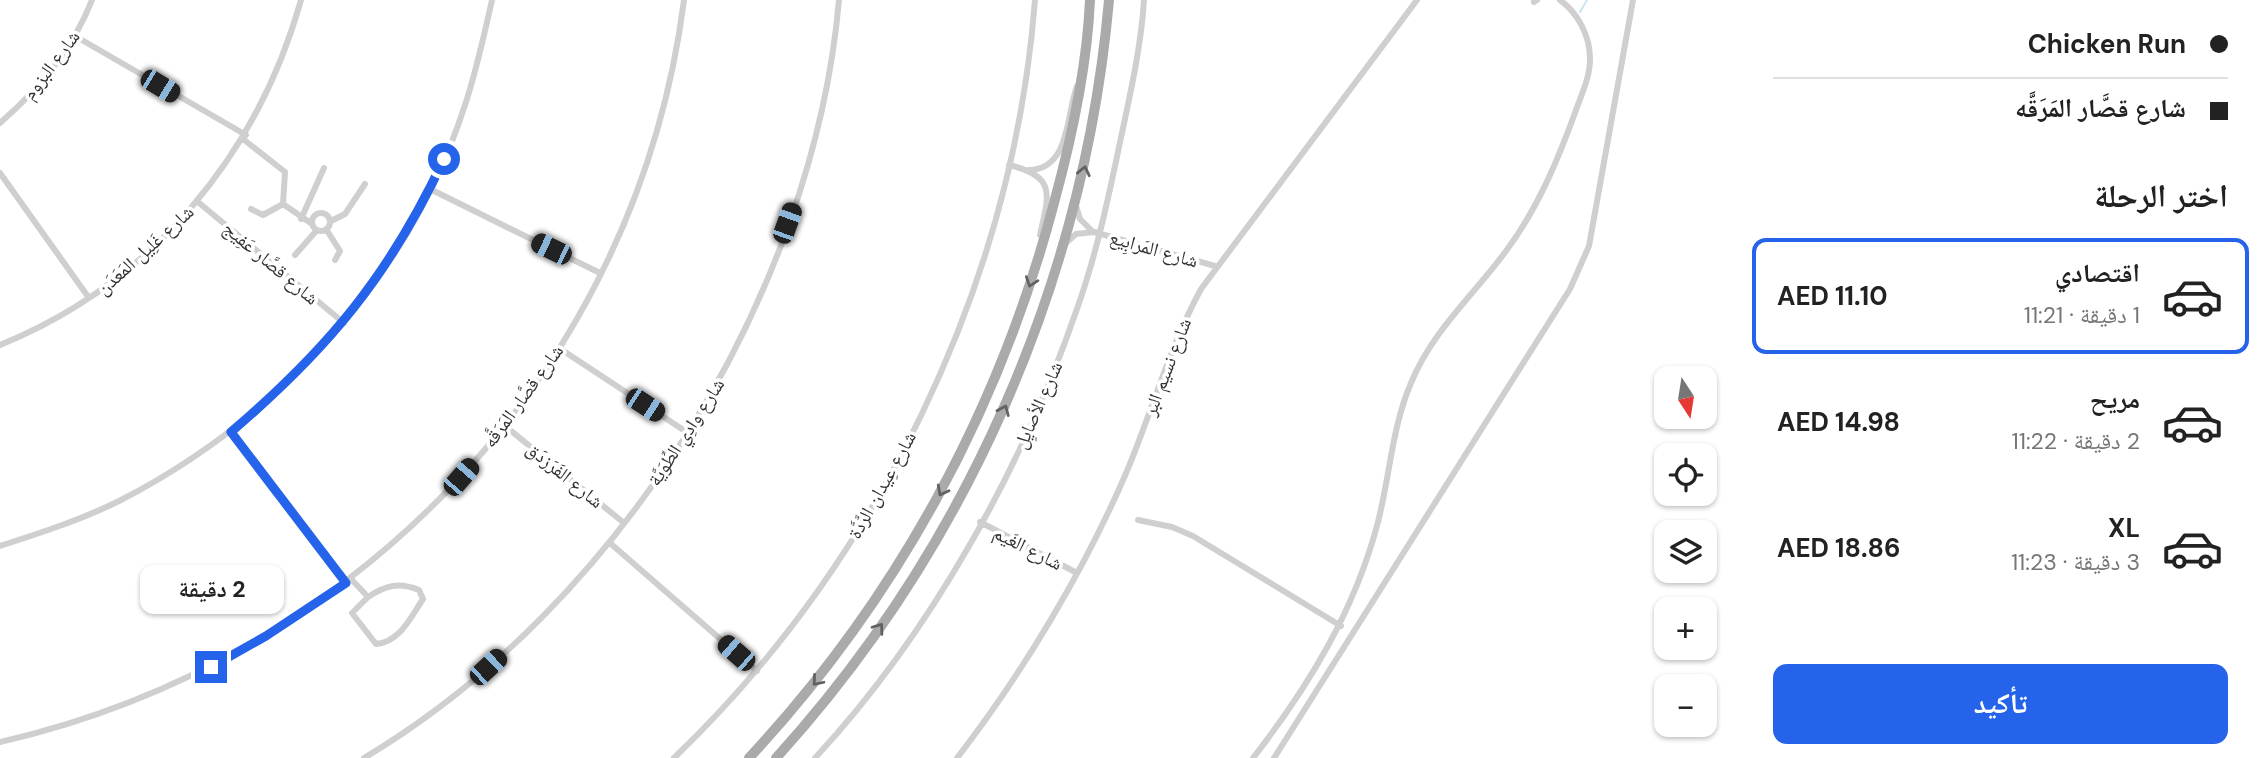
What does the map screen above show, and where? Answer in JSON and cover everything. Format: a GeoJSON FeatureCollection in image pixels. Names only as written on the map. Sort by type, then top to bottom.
{"type":"FeatureCollection","features":[{"type":"Feature","properties":{"kind":"main road"},"geometry":{"type":"LineString","coordinates":[[749,758],[825,671],[900,564],[963,452],[1003,364],[1040,258],[1064,165],[1082,75],[1090,0]]}},
{"type":"Feature","properties":{"kind":"main road"},"geometry":{"type":"LineString","coordinates":[[775,758],[841,680],[887,618],[949,516],[1000,421],[1035,332],[1076,206],[1097,104],[1109,0]]}},
{"type":"Feature","properties":{"kind":"street","name":"شارع البزوم"},"geometry":{"type":"LineString","coordinates":[[0,123],[46,77],[75,36],[92,0]]}},
{"type":"Feature","properties":{"kind":"street","name":"شارع غَلِيل المَعَدَن"},"geometry":{"type":"LineString","coordinates":[[0,345],[41,327],[118,278],[173,230],[198,202],[244,137],[278,70],[301,0]]}},
{"type":"Feature","properties":{"kind":"street"},"geometry":{"type":"LineString","coordinates":[[0,546],[49,530],[118,502],[187,462],[231,432],[286,384],[344,323],[406,234],[430,189],[464,108],[492,0]]}},
{"type":"Feature","properties":{"kind":"street","name":"شارع قصَّار المَرَقَّه"},"geometry":{"type":"LineString","coordinates":[[0,742],[98,715],[199,674],[266,636],[349,581],[447,494],[505,426],[559,348],[600,273],[633,197],[660,118],[684,0]]}},
{"type":"Feature","properties":{"kind":"street","name":"شارع وادِي الطِّوَيَّة"},"geometry":{"type":"LineString","coordinates":[[364,758],[416,724],[488,667],[591,566],[688,433],[728,365],[751,316],[796,200],[831,62],[839,0]]}},
{"type":"Feature","properties":{"kind":"street","name":"شارع عِيدان الرَّدَّة"},"geometry":{"type":"LineString","coordinates":[[674,758],[757,671],[842,555],[916,424],[963,316],[1009,165],[1035,0]]}},
{"type":"Feature","properties":{"kind":"street","name":"شارع الأصايِل"},"geometry":{"type":"LineString","coordinates":[[816,758],[880,680],[922,620],[980,522],[1032,424],[1056,369],[1080,303],[1128,104],[1144,0]]}},
{"type":"Feature","properties":{"kind":"street","name":"شارع نسيم البر"},"geometry":{"type":"LineString","coordinates":[[957,758],[977,732],[1077,573],[1126,472],[1189,312],[1215,266],[1417,0]]}},
{"type":"Feature","properties":{"kind":"street"},"geometry":{"type":"LineString","coordinates":[[1253,758],[1309,680],[1341,626],[1371,546],[1396,429],[1414,376],[1441,329],[1507,251],[1535,206],[1558,159],[1588,77],[1590,52],[1586,36],[1574,13],[1560,0]]}},
{"type":"Feature","properties":{"kind":"street"},"geometry":{"type":"LineString","coordinates":[[1274,758],[1570,289],[1588,246],[1633,0]]}},
{"type":"Feature","properties":{"kind":"street"},"geometry":{"type":"LineString","coordinates":[[75,36],[244,137],[285,172],[283,204]]}},
{"type":"Feature","properties":{"kind":"street"},"geometry":{"type":"LineString","coordinates":[[1029,170],[1043,169],[1057,158],[1075,89],[1082,75]]}},
{"type":"Feature","properties":{"kind":"street"},"geometry":{"type":"LineString","coordinates":[[1009,165],[1029,170],[1041,177],[1048,192],[1039,241],[1040,258]]}},
{"type":"Feature","properties":{"kind":"street"},"geometry":{"type":"LineString","coordinates":[[301,219],[324,168]]}},
{"type":"Feature","properties":{"kind":"street"},"geometry":{"type":"LineString","coordinates":[[0,173],[89,298]]}},
{"type":"Feature","properties":{"kind":"street"},"geometry":{"type":"LineString","coordinates":[[326,229],[331,221],[345,214],[365,184]]}},
{"type":"Feature","properties":{"kind":"street"},"geometry":{"type":"LineString","coordinates":[[430,189],[600,273]]}},
{"type":"Feature","properties":{"kind":"street","name":"شارع قصَّار عَفِيج"},"geometry":{"type":"LineString","coordinates":[[198,202],[344,323]]}},
{"type":"Feature","properties":{"kind":"street"},"geometry":{"type":"LineString","coordinates":[[251,209],[263,215],[283,204]]}},
{"type":"Feature","properties":{"kind":"street"},"geometry":{"type":"LineString","coordinates":[[283,204],[314,227],[326,229],[340,251],[335,260]]}},
{"type":"Feature","properties":{"kind":"street","name":"شارع المَرابِيع"},"geometry":{"type":"LineString","coordinates":[[1076,206],[1083,224],[1096,233]]}},
{"type":"Feature","properties":{"kind":"street"},"geometry":{"type":"LineString","coordinates":[[295,255],[314,227],[313,218],[322,213],[331,221]]}},
{"type":"Feature","properties":{"kind":"street","name":"شارع المَرابِيع"},"geometry":{"type":"LineString","coordinates":[[1064,246],[1076,234],[1096,233],[1215,266]]}},
{"type":"Feature","properties":{"kind":"street"},"geometry":{"type":"LineString","coordinates":[[559,348],[688,433]]}},
{"type":"Feature","properties":{"kind":"street","name":"شارع الفَرَزدَق"},"geometry":{"type":"LineString","coordinates":[[505,426],[624,523]]}},
{"type":"Feature","properties":{"kind":"street"},"geometry":{"type":"LineString","coordinates":[[231,432],[349,581],[368,597]]}},
{"type":"Feature","properties":{"kind":"street"},"geometry":{"type":"LineString","coordinates":[[1138,520],[1172,527],[1193,536],[1341,626]]}},
{"type":"Feature","properties":{"kind":"street","name":"شارع الغَيم"},"geometry":{"type":"LineString","coordinates":[[980,522],[1077,573]]}},
{"type":"Feature","properties":{"kind":"street"},"geometry":{"type":"LineString","coordinates":[[610,542],[757,671]]}},
{"type":"Feature","properties":{"kind":"street"},"geometry":{"type":"LineString","coordinates":[[405,584],[419,590],[423,599],[406,627],[386,643],[376,643],[352,613],[368,597],[384,587],[405,584]]}},
{"type":"Feature","properties":{"kind":"street"},"geometry":{"type":"LineString","coordinates":[[821,751],[830,758]]}},
{"type":"Feature","properties":{"kind":"waterway"},"geometry":{"type":"LineString","coordinates":[[1580,12],[1587,0]]}},
{"type":"Feature","properties":{"kind":"route"},"geometry":{"type":"LineString","coordinates":[[211,667],[266,636],[346,583],[231,432],[286,384],[344,323],[406,234],[444,159]]}}]}
